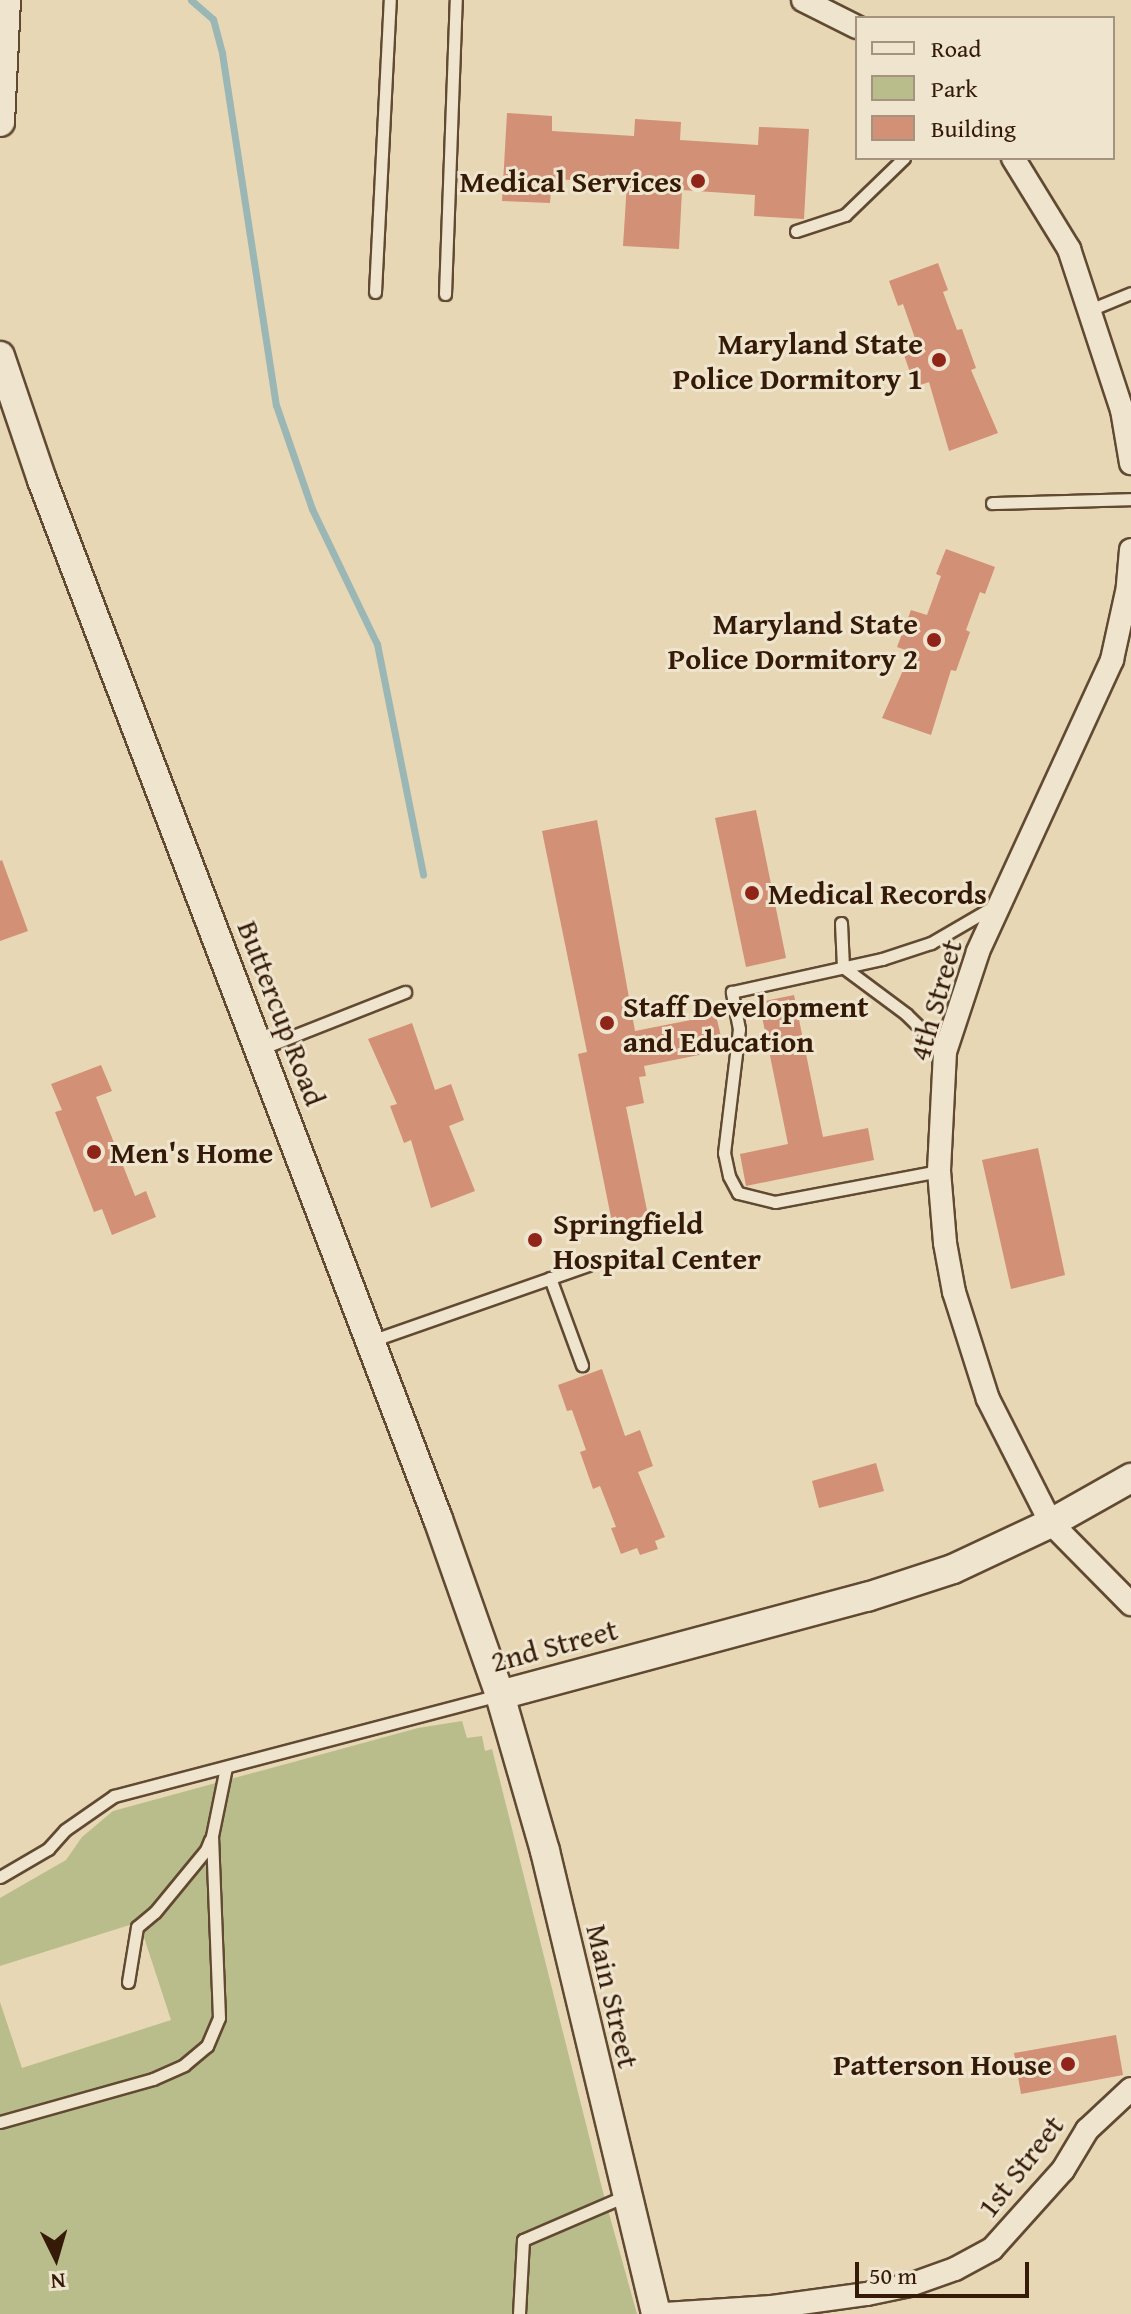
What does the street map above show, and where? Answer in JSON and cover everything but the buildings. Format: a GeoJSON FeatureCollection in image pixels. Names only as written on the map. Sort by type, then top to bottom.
{"type":"FeatureCollection","features":[{"type":"Feature","properties":{"kind":"street"},"geometry":{"type":"LineString","coordinates":[[0,122],[6,0]]}},
{"type":"Feature","properties":{"kind":"street"},"geometry":{"type":"LineString","coordinates":[[803,0],[855,26]]}},
{"type":"Feature","properties":{"kind":"street"},"geometry":{"type":"LineString","coordinates":[[1014,160],[1069,249],[1092,309],[1122,410],[1131,463]]}},
{"type":"Feature","properties":{"kind":"street","name":"Buttercup Road"},"geometry":{"type":"LineString","coordinates":[[0,356],[42,480],[371,1341],[500,1695]]}},
{"type":"Feature","properties":{"kind":"street","name":"4th Street"},"geometry":{"type":"LineString","coordinates":[[1051,1523],[988,1399],[970,1348],[945,1243],[939,1171],[945,1052],[978,952],[1112,660],[1128,587],[1131,550]]}},
{"type":"Feature","properties":{"kind":"street","name":"2nd Street"},"geometry":{"type":"LineString","coordinates":[[500,1695],[867,1597],[953,1569],[1051,1523],[1131,1478]]}},
{"type":"Feature","properties":{"kind":"street"},"geometry":{"type":"LineString","coordinates":[[1051,1523],[1131,1604]]}},
{"type":"Feature","properties":{"kind":"street","name":"Main Street"},"geometry":{"type":"LineString","coordinates":[[500,1695],[545,1851],[625,2196],[656,2314]]}},
{"type":"Feature","properties":{"kind":"street","name":"1st Street"},"geometry":{"type":"LineString","coordinates":[[665,2314],[772,2307],[867,2294],[910,2285],[955,2269],[992,2249],[1063,2170],[1087,2130],[1131,2089]]}},
{"type":"Feature","properties":{"kind":"lane"},"geometry":{"type":"LineString","coordinates":[[375,292],[390,0]]}},
{"type":"Feature","properties":{"kind":"lane"},"geometry":{"type":"LineString","coordinates":[[445,294],[456,0]]}},
{"type":"Feature","properties":{"kind":"lane"},"geometry":{"type":"LineString","coordinates":[[796,231],[845,215],[902,160]]}},
{"type":"Feature","properties":{"kind":"lane"},"geometry":{"type":"LineString","coordinates":[[1092,309],[1131,293]]}},
{"type":"Feature","properties":{"kind":"lane"},"geometry":{"type":"LineString","coordinates":[[992,503],[1131,499]]}},
{"type":"Feature","properties":{"kind":"lane"},"geometry":{"type":"LineString","coordinates":[[939,1171],[775,1202],[738,1193],[729,1176],[724,1153],[739,1029],[732,992],[931,943],[1000,902]]}},
{"type":"Feature","properties":{"kind":"lane"},"geometry":{"type":"LineString","coordinates":[[841,923],[843,967]]}},
{"type":"Feature","properties":{"kind":"lane"},"geometry":{"type":"LineString","coordinates":[[843,967],[906,1014],[945,1052]]}},
{"type":"Feature","properties":{"kind":"lane"},"geometry":{"type":"LineString","coordinates":[[259,1049],[405,992]]}},
{"type":"Feature","properties":{"kind":"lane"},"geometry":{"type":"LineString","coordinates":[[371,1341],[588,1265]]}},
{"type":"Feature","properties":{"kind":"lane"},"geometry":{"type":"LineString","coordinates":[[550,1278],[582,1365]]}},
{"type":"Feature","properties":{"kind":"lane","name":"2nd Street"},"geometry":{"type":"LineString","coordinates":[[0,1877],[48,1849],[65,1830],[114,1796],[500,1695]]}},
{"type":"Feature","properties":{"kind":"lane"},"geometry":{"type":"LineString","coordinates":[[128,1982],[137,1927],[155,1912],[206,1850],[212,1836],[226,1767]]}},
{"type":"Feature","properties":{"kind":"lane"},"geometry":{"type":"LineString","coordinates":[[0,2122],[153,2079],[184,2065],[207,2046],[219,2018],[212,1836]]}},
{"type":"Feature","properties":{"kind":"lane"},"geometry":{"type":"LineString","coordinates":[[519,2314],[523,2240],[625,2196]]}},
{"type":"Feature","properties":{"kind":"green space"},"geometry":{"type":"Polygon","coordinates":[[[462,1721],[467,1738],[482,1736],[485,1751],[492,1749],[603,2192],[637,2314],[0,2314],[0,2002],[22,2068],[171,2020],[139,1922],[0,1966],[0,1898],[66,1860],[82,1837],[113,1811],[418,1728],[462,1721]]]}},
{"type":"Feature","properties":{"kind":"waterway"},"geometry":{"type":"LineString","coordinates":[[191,0],[213,19],[222,53],[276,405],[312,509],[377,644],[423,874]]}},
{"type":"Feature","properties":{"kind":"place","name":"Medical Services"},"geometry":{"type":"Point","coordinates":[698,181]}},
{"type":"Feature","properties":{"kind":"place","name":"Maryland State Police Dormitory 1"},"geometry":{"type":"Point","coordinates":[939,360]}},
{"type":"Feature","properties":{"kind":"place","name":"Maryland State Police Dormitory 2"},"geometry":{"type":"Point","coordinates":[934,640]}},
{"type":"Feature","properties":{"kind":"place","name":"Medical Records"},"geometry":{"type":"Point","coordinates":[752,893]}},
{"type":"Feature","properties":{"kind":"place","name":"Staff Development and Education"},"geometry":{"type":"Point","coordinates":[607,1023]}},
{"type":"Feature","properties":{"kind":"place","name":"Men's Home"},"geometry":{"type":"Point","coordinates":[94,1152]}},
{"type":"Feature","properties":{"kind":"place","name":"Springfield Hospital Center"},"geometry":{"type":"Point","coordinates":[535,1240]}},
{"type":"Feature","properties":{"kind":"place","name":"Patterson House"},"geometry":{"type":"Point","coordinates":[1068,2064]}}]}
